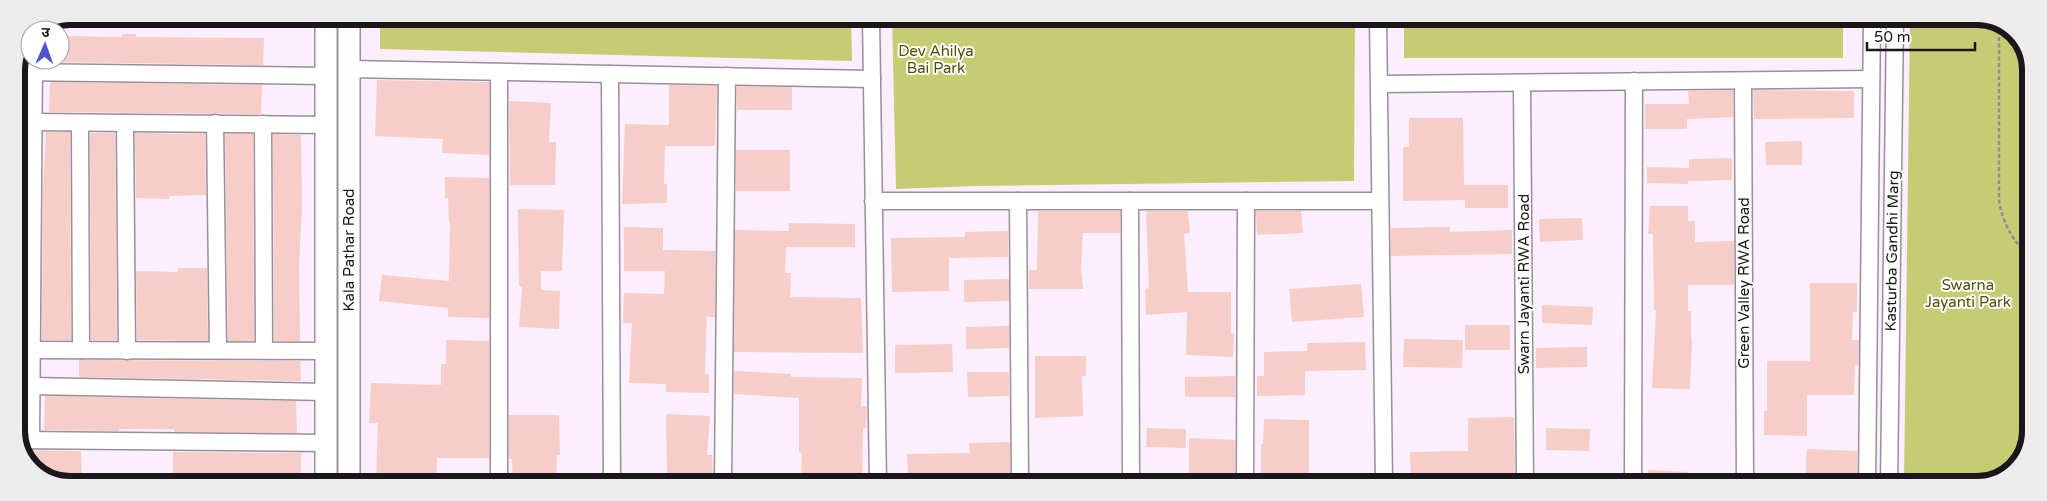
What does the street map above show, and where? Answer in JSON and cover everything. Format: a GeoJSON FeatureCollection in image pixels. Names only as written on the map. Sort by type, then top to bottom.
{"type":"FeatureCollection","features":[{"type":"Feature","properties":{"kind":"street","name":"Kala Pathar Road"},"geometry":{"type":"LineString","coordinates":[[326,25],[326,476]]}},
{"type":"Feature","properties":{"kind":"street","name":"Kala Pathar Road"},"geometry":{"type":"LineString","coordinates":[[348,25],[349,476]]}},
{"type":"Feature","properties":{"kind":"street"},"geometry":{"type":"LineString","coordinates":[[871,25],[878,476]]}},
{"type":"Feature","properties":{"kind":"street"},"geometry":{"type":"LineString","coordinates":[[1378,25],[1384,476]]}},
{"type":"Feature","properties":{"kind":"street","name":"Kasturba Gandhi Marg"},"geometry":{"type":"LineString","coordinates":[[1867,476],[1872,25]]}},
{"type":"Feature","properties":{"kind":"street","name":"Kasturba Gandhi Marg"},"geometry":{"type":"LineString","coordinates":[[1889,476],[1895,25]]}},
{"type":"Feature","properties":{"kind":"street"},"geometry":{"type":"LineString","coordinates":[[70,67],[326,76]]}},
{"type":"Feature","properties":{"kind":"street"},"geometry":{"type":"LineString","coordinates":[[348,68],[872,79]]}},
{"type":"Feature","properties":{"kind":"street"},"geometry":{"type":"LineString","coordinates":[[25,234],[33,122],[34,70]]}},
{"type":"Feature","properties":{"kind":"street"},"geometry":{"type":"LineString","coordinates":[[499,72],[499,476]]}},
{"type":"Feature","properties":{"kind":"street"},"geometry":{"type":"LineString","coordinates":[[610,74],[612,476]]}},
{"type":"Feature","properties":{"kind":"street"},"geometry":{"type":"LineString","coordinates":[[723,476],[727,76]]}},
{"type":"Feature","properties":{"kind":"street","name":"Green Valley RWA Road"},"geometry":{"type":"LineString","coordinates":[[1743,80],[1745,476]]}},
{"type":"Feature","properties":{"kind":"street"},"geometry":{"type":"LineString","coordinates":[[1379,84],[1871,80]]}},
{"type":"Feature","properties":{"kind":"street"},"geometry":{"type":"LineString","coordinates":[[1633,476],[1634,82]]}},
{"type":"Feature","properties":{"kind":"street","name":"Swarn Jayanti RWA Road"},"geometry":{"type":"LineString","coordinates":[[1522,83],[1525,476]]}},
{"type":"Feature","properties":{"kind":"street"},"geometry":{"type":"LineString","coordinates":[[33,122],[326,125]]}},
{"type":"Feature","properties":{"kind":"street"},"geometry":{"type":"LineString","coordinates":[[80,123],[81,350]]}},
{"type":"Feature","properties":{"kind":"street"},"geometry":{"type":"LineString","coordinates":[[125,123],[127,350]]}},
{"type":"Feature","properties":{"kind":"street"},"geometry":{"type":"LineString","coordinates":[[215,123],[218,350]]}},
{"type":"Feature","properties":{"kind":"street"},"geometry":{"type":"LineString","coordinates":[[263,124],[264,350]]}},
{"type":"Feature","properties":{"kind":"street"},"geometry":{"type":"LineString","coordinates":[[873,201],[1380,201]]}},
{"type":"Feature","properties":{"kind":"street"},"geometry":{"type":"LineString","coordinates":[[1018,201],[1020,476]]}},
{"type":"Feature","properties":{"kind":"street"},"geometry":{"type":"LineString","coordinates":[[1130,201],[1131,476]]}},
{"type":"Feature","properties":{"kind":"street"},"geometry":{"type":"LineString","coordinates":[[1246,201],[1246,476]]}},
{"type":"Feature","properties":{"kind":"street"},"geometry":{"type":"LineString","coordinates":[[25,278],[27,339],[32,386],[25,433]]}},
{"type":"Feature","properties":{"kind":"street"},"geometry":{"type":"LineString","coordinates":[[27,339],[81,350],[326,351]]}},
{"type":"Feature","properties":{"kind":"street"},"geometry":{"type":"LineString","coordinates":[[32,386],[326,392]]}},
{"type":"Feature","properties":{"kind":"street"},"geometry":{"type":"LineString","coordinates":[[26,440],[326,443]]}},
{"type":"Feature","properties":{"kind":"path"},"geometry":{"type":"LineString","coordinates":[[1999,31],[1999,201],[2007,228],[2022,250]]}},
{"type":"Feature","properties":{"kind":"green space"},"geometry":{"type":"Polygon","coordinates":[[[380,25],[851,25],[852,61],[380,49],[380,25]]]}},
{"type":"Feature","properties":{"kind":"green space","name":"Dev Ahilya Bai Park"},"geometry":{"type":"Polygon","coordinates":[[[892,25],[1355,25],[1354,181],[976,186],[896,189],[892,25]]]}},
{"type":"Feature","properties":{"kind":"green space"},"geometry":{"type":"Polygon","coordinates":[[[1404,25],[1843,25],[1843,58],[1404,58],[1404,25]]]}},
{"type":"Feature","properties":{"kind":"green space","name":"Swarna Jayanti Park"},"geometry":{"type":"Polygon","coordinates":[[[1910,25],[1986,26],[1994,28],[2011,40],[2019,53],[2022,67],[2021,440],[2013,458],[2007,465],[1994,473],[1977,476],[1904,476],[1910,25]]]}},
{"type":"Feature","properties":{"kind":"building"},"geometry":{"type":"Polygon","coordinates":[[[122,34],[136,34],[136,37],[264,38],[263,65],[70,62],[70,36],[122,37],[122,34]]]}},
{"type":"Feature","properties":{"kind":"building"},"geometry":{"type":"Polygon","coordinates":[[[377,80],[489,82],[489,155],[442,153],[443,139],[375,136],[377,80]]]}},
{"type":"Feature","properties":{"kind":"building"},"geometry":{"type":"Polygon","coordinates":[[[50,82],[262,85],[261,114],[49,112],[50,82]]]}},
{"type":"Feature","properties":{"kind":"building"},"geometry":{"type":"Polygon","coordinates":[[[669,85],[717,86],[715,146],[665,146],[664,184],[667,184],[667,203],[622,204],[625,124],[669,125],[669,85]]]}},
{"type":"Feature","properties":{"kind":"building"},"geometry":{"type":"Polygon","coordinates":[[[737,86],[792,87],[792,110],[737,110],[737,86]]]}},
{"type":"Feature","properties":{"kind":"building"},"geometry":{"type":"Polygon","coordinates":[[[1733,90],[1733,117],[1687,119],[1687,129],[1645,129],[1645,104],[1689,104],[1688,91],[1733,90]]]}},
{"type":"Feature","properties":{"kind":"building"},"geometry":{"type":"Polygon","coordinates":[[[1753,90],[1854,91],[1854,118],[1754,119],[1753,90]]]}},
{"type":"Feature","properties":{"kind":"building"},"geometry":{"type":"Polygon","coordinates":[[[509,101],[551,103],[549,142],[556,142],[555,185],[510,185],[509,101]]]}},
{"type":"Feature","properties":{"kind":"building"},"geometry":{"type":"Polygon","coordinates":[[[1409,118],[1463,118],[1464,185],[1508,185],[1508,208],[1465,208],[1465,200],[1403,201],[1403,147],[1409,147],[1409,118]]]}},
{"type":"Feature","properties":{"kind":"building"},"geometry":{"type":"Polygon","coordinates":[[[46,132],[70,132],[71,340],[42,340],[43,190],[46,132]]]}},
{"type":"Feature","properties":{"kind":"building"},"geometry":{"type":"Polygon","coordinates":[[[90,133],[115,133],[117,340],[91,340],[90,133]]]}},
{"type":"Feature","properties":{"kind":"building"},"geometry":{"type":"Polygon","coordinates":[[[135,133],[205,134],[206,195],[169,196],[169,199],[136,198],[135,133]]]}},
{"type":"Feature","properties":{"kind":"building"},"geometry":{"type":"Polygon","coordinates":[[[225,134],[253,134],[254,341],[228,341],[225,134]]]}},
{"type":"Feature","properties":{"kind":"building"},"geometry":{"type":"Polygon","coordinates":[[[273,134],[301,135],[300,341],[274,341],[273,134]]]}},
{"type":"Feature","properties":{"kind":"building"},"geometry":{"type":"Polygon","coordinates":[[[1802,141],[1802,165],[1766,165],[1765,142],[1802,141]]]}},
{"type":"Feature","properties":{"kind":"building"},"geometry":{"type":"Polygon","coordinates":[[[736,150],[790,150],[790,191],[736,191],[736,150]]]}},
{"type":"Feature","properties":{"kind":"building"},"geometry":{"type":"Polygon","coordinates":[[[1732,158],[1732,180],[1688,181],[1688,184],[1647,183],[1647,167],[1689,168],[1689,159],[1732,158]]]}},
{"type":"Feature","properties":{"kind":"building"},"geometry":{"type":"Polygon","coordinates":[[[445,177],[489,178],[489,318],[448,317],[448,308],[379,301],[382,275],[449,281],[450,222],[448,198],[445,198],[445,177]]]}},
{"type":"Feature","properties":{"kind":"building"},"geometry":{"type":"Polygon","coordinates":[[[1650,206],[1688,206],[1688,221],[1695,221],[1695,242],[1734,241],[1734,285],[1688,285],[1688,311],[1691,311],[1692,339],[1690,389],[1652,388],[1656,310],[1654,310],[1653,234],[1648,234],[1650,206]]]}},
{"type":"Feature","properties":{"kind":"building"},"geometry":{"type":"Polygon","coordinates":[[[518,209],[564,210],[562,271],[541,271],[541,290],[560,291],[559,329],[519,327],[522,287],[519,286],[518,209]]]}},
{"type":"Feature","properties":{"kind":"building"},"geometry":{"type":"Polygon","coordinates":[[[1038,211],[1120,211],[1120,233],[1083,233],[1081,270],[1083,289],[1029,289],[1029,270],[1037,270],[1038,211]]]}},
{"type":"Feature","properties":{"kind":"building"},"geometry":{"type":"Polygon","coordinates":[[[1146,211],[1188,211],[1190,233],[1184,234],[1188,292],[1231,292],[1231,334],[1234,334],[1233,357],[1186,355],[1187,312],[1146,315],[1145,289],[1149,288],[1146,211]]]}},
{"type":"Feature","properties":{"kind":"building"},"geometry":{"type":"Polygon","coordinates":[[[1256,211],[1301,211],[1303,233],[1257,235],[1256,211]]]}},
{"type":"Feature","properties":{"kind":"building"},"geometry":{"type":"Polygon","coordinates":[[[1582,218],[1583,240],[1540,242],[1539,219],[1582,218]]]}},
{"type":"Feature","properties":{"kind":"building"},"geometry":{"type":"Polygon","coordinates":[[[789,223],[855,224],[855,247],[786,247],[785,273],[791,273],[790,297],[861,298],[863,353],[734,352],[735,230],[789,231],[789,223]]]}},
{"type":"Feature","properties":{"kind":"building"},"geometry":{"type":"Polygon","coordinates":[[[624,227],[663,228],[663,250],[715,251],[715,317],[707,317],[706,332],[705,374],[709,374],[709,393],[666,392],[666,384],[629,383],[632,323],[623,323],[624,293],[664,294],[665,271],[624,271],[624,227]]]}},
{"type":"Feature","properties":{"kind":"building"},"geometry":{"type":"Polygon","coordinates":[[[1450,227],[1450,232],[1512,230],[1512,254],[1391,256],[1391,228],[1450,227]]]}},
{"type":"Feature","properties":{"kind":"building"},"geometry":{"type":"Polygon","coordinates":[[[1008,231],[1008,257],[949,258],[949,291],[892,292],[891,238],[965,237],[965,232],[1008,231]]]}},
{"type":"Feature","properties":{"kind":"building"},"geometry":{"type":"Polygon","coordinates":[[[178,268],[207,268],[208,341],[137,340],[136,271],[178,272],[178,268]]]}},
{"type":"Feature","properties":{"kind":"building"},"geometry":{"type":"Polygon","coordinates":[[[1009,279],[1009,301],[964,302],[964,280],[1009,279]]]}},
{"type":"Feature","properties":{"kind":"building"},"geometry":{"type":"Polygon","coordinates":[[[1810,283],[1857,283],[1857,312],[1853,312],[1852,340],[1859,340],[1858,365],[1855,365],[1854,395],[1807,395],[1807,436],[1764,435],[1764,411],[1767,411],[1767,361],[1810,361],[1810,283]]]}},
{"type":"Feature","properties":{"kind":"building"},"geometry":{"type":"Polygon","coordinates":[[[1361,284],[1364,317],[1292,322],[1289,289],[1361,284]]]}},
{"type":"Feature","properties":{"kind":"building"},"geometry":{"type":"Polygon","coordinates":[[[1542,305],[1593,307],[1592,325],[1542,323],[1542,305]]]}},
{"type":"Feature","properties":{"kind":"building"},"geometry":{"type":"Polygon","coordinates":[[[1465,325],[1510,325],[1510,350],[1465,350],[1465,325]]]}},
{"type":"Feature","properties":{"kind":"building"},"geometry":{"type":"Polygon","coordinates":[[[1009,326],[1009,348],[966,349],[966,327],[1009,326]]]}},
{"type":"Feature","properties":{"kind":"building"},"geometry":{"type":"Polygon","coordinates":[[[1404,339],[1463,340],[1462,368],[1403,367],[1404,339]]]}},
{"type":"Feature","properties":{"kind":"building"},"geometry":{"type":"Polygon","coordinates":[[[446,340],[489,341],[489,458],[437,458],[436,476],[376,476],[378,423],[369,423],[371,383],[441,385],[441,364],[446,364],[446,340]]]}},
{"type":"Feature","properties":{"kind":"building"},"geometry":{"type":"Polygon","coordinates":[[[1365,342],[1366,370],[1305,371],[1305,395],[1257,396],[1257,376],[1264,376],[1264,352],[1307,351],[1307,343],[1365,342]]]}},
{"type":"Feature","properties":{"kind":"building"},"geometry":{"type":"Polygon","coordinates":[[[952,344],[953,372],[895,373],[895,345],[952,344]]]}},
{"type":"Feature","properties":{"kind":"building"},"geometry":{"type":"Polygon","coordinates":[[[1587,347],[1587,367],[1536,368],[1536,348],[1587,347]]]}},
{"type":"Feature","properties":{"kind":"building"},"geometry":{"type":"Polygon","coordinates":[[[1035,356],[1086,356],[1086,376],[1082,376],[1083,416],[1035,418],[1035,356]]]}},
{"type":"Feature","properties":{"kind":"building"},"geometry":{"type":"Polygon","coordinates":[[[79,360],[300,361],[301,381],[79,377],[79,360]]]}},
{"type":"Feature","properties":{"kind":"building"},"geometry":{"type":"Polygon","coordinates":[[[734,371],[791,374],[791,377],[862,378],[861,406],[867,406],[866,428],[863,428],[862,476],[801,476],[802,453],[799,452],[799,398],[734,394],[734,371]]]}},
{"type":"Feature","properties":{"kind":"building"},"geometry":{"type":"Polygon","coordinates":[[[967,372],[1009,372],[1009,396],[968,397],[967,372]]]}},
{"type":"Feature","properties":{"kind":"building"},"geometry":{"type":"Polygon","coordinates":[[[1235,376],[1235,397],[1185,397],[1185,377],[1235,376]]]}},
{"type":"Feature","properties":{"kind":"building"},"geometry":{"type":"Polygon","coordinates":[[[45,396],[296,401],[297,433],[174,432],[174,429],[119,429],[119,431],[44,430],[45,396]]]}},
{"type":"Feature","properties":{"kind":"building"},"geometry":{"type":"Polygon","coordinates":[[[666,414],[710,416],[707,455],[712,455],[713,476],[667,476],[666,414]]]}},
{"type":"Feature","properties":{"kind":"building"},"geometry":{"type":"Polygon","coordinates":[[[509,415],[559,415],[560,455],[557,455],[556,476],[513,476],[512,459],[509,459],[509,415]]]}},
{"type":"Feature","properties":{"kind":"building"},"geometry":{"type":"Polygon","coordinates":[[[1514,417],[1515,476],[1411,476],[1410,452],[1468,451],[1468,418],[1514,417]]]}},
{"type":"Feature","properties":{"kind":"building"},"geometry":{"type":"Polygon","coordinates":[[[1264,419],[1309,420],[1309,476],[1261,476],[1261,444],[1263,444],[1264,419]]]}},
{"type":"Feature","properties":{"kind":"building"},"geometry":{"type":"Polygon","coordinates":[[[1147,428],[1186,429],[1186,448],[1146,447],[1147,428]]]}},
{"type":"Feature","properties":{"kind":"building"},"geometry":{"type":"Polygon","coordinates":[[[1546,428],[1590,429],[1589,451],[1546,450],[1546,428]]]}},
{"type":"Feature","properties":{"kind":"building"},"geometry":{"type":"Polygon","coordinates":[[[1189,438],[1235,440],[1235,476],[1189,476],[1189,438]]]}},
{"type":"Feature","properties":{"kind":"building"},"geometry":{"type":"Polygon","coordinates":[[[1010,442],[1010,476],[908,476],[907,454],[970,453],[969,443],[1010,442]]]}},
{"type":"Feature","properties":{"kind":"building"},"geometry":{"type":"Polygon","coordinates":[[[1807,449],[1857,451],[1857,476],[1806,476],[1807,449]]]}},
{"type":"Feature","properties":{"kind":"building"},"geometry":{"type":"Polygon","coordinates":[[[29,450],[81,451],[82,476],[70,476],[53,473],[43,467],[36,461],[29,450]]]}},
{"type":"Feature","properties":{"kind":"building"},"geometry":{"type":"Polygon","coordinates":[[[173,452],[301,453],[301,476],[173,476],[173,452]]]}},
{"type":"Feature","properties":{"kind":"building"},"geometry":{"type":"Polygon","coordinates":[[[1648,470],[1688,472],[1688,476],[1648,476],[1648,470]]]}}]}
